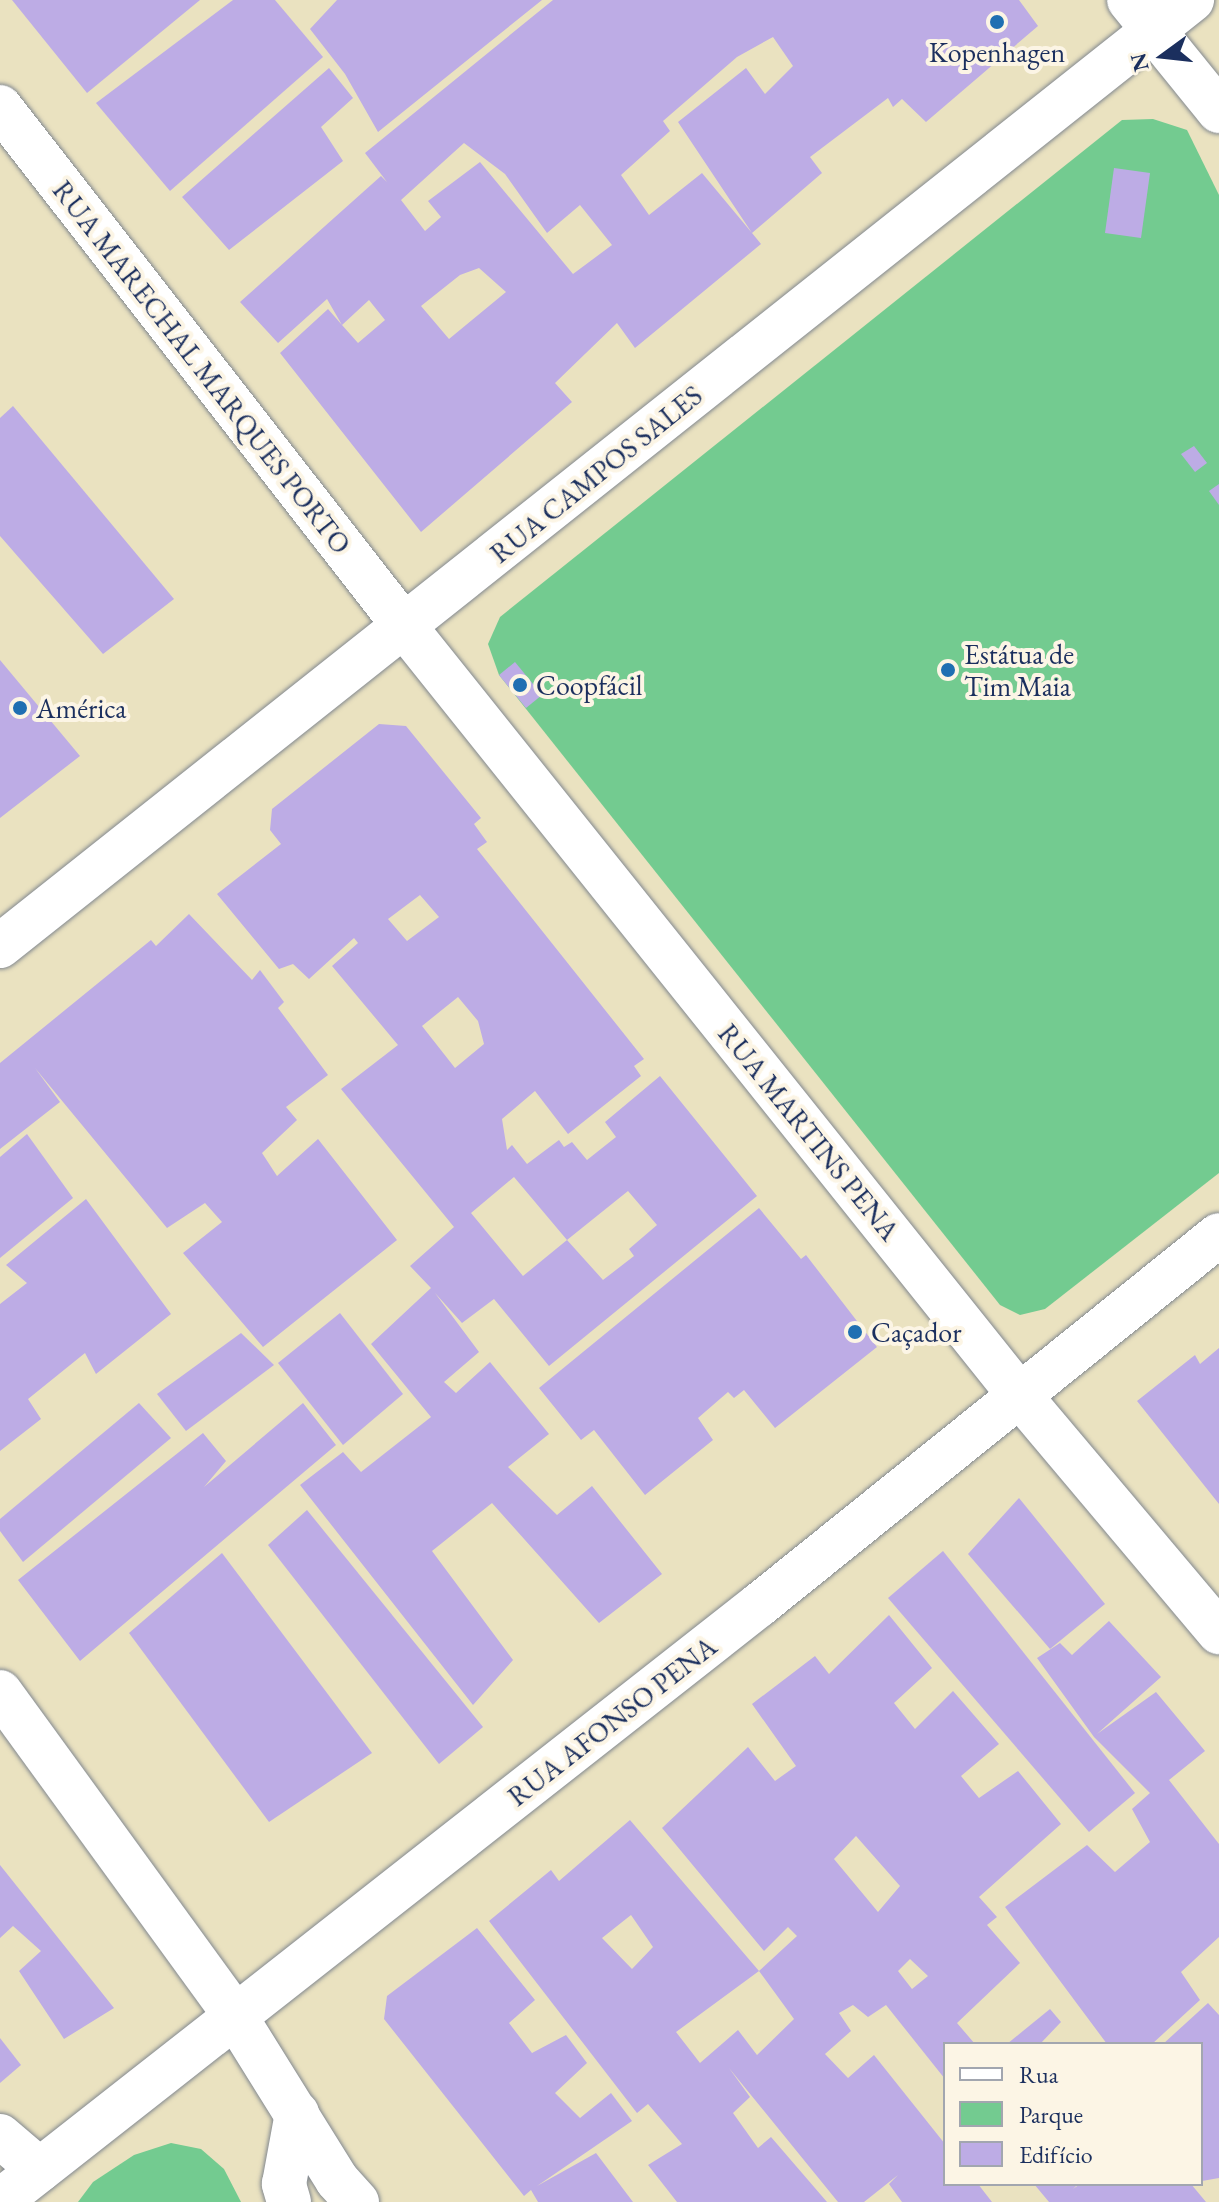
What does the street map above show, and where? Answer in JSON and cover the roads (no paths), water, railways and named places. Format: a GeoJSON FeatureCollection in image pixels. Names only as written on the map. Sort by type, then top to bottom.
{"type":"FeatureCollection","features":[{"type":"Feature","properties":{"kind":"street","name":"RUA CAMPOS SALES"},"geometry":{"type":"LineString","coordinates":[[0,946],[405,627],[1141,14],[1192,0]]}},
{"type":"Feature","properties":{"kind":"street"},"geometry":{"type":"LineString","coordinates":[[1141,14],[1219,111]]}},
{"type":"Feature","properties":{"kind":"street","name":"RUA MARECHAL MARQUES PORTO"},"geometry":{"type":"LineString","coordinates":[[0,107],[405,627]]}},
{"type":"Feature","properties":{"kind":"street","name":"RUA MARTINS PENA"},"geometry":{"type":"LineString","coordinates":[[405,627],[1020,1396],[1219,1632]]}},
{"type":"Feature","properties":{"kind":"street","name":"RUA AFONSO PENA"},"geometry":{"type":"LineString","coordinates":[[0,2201],[1020,1396],[1219,1235]]}},
{"type":"Feature","properties":{"kind":"street"},"geometry":{"type":"LineString","coordinates":[[0,1692],[235,2016],[337,2180],[357,2202]]}},
{"type":"Feature","properties":{"kind":"street"},"geometry":{"type":"LineString","coordinates":[[289,2202],[284,2184],[297,2113]]}},
{"type":"Feature","properties":{"kind":"street"},"geometry":{"type":"LineString","coordinates":[[0,2136],[40,2170]]}},
{"type":"Feature","properties":{"kind":"place","name":"Kopenhagen"},"geometry":{"type":"Point","coordinates":[997,22]}},
{"type":"Feature","properties":{"kind":"place","name":"Estátua de Tim Maia"},"geometry":{"type":"Point","coordinates":[948,670]}},
{"type":"Feature","properties":{"kind":"place","name":"Coopfácil"},"geometry":{"type":"Point","coordinates":[520,685]}},
{"type":"Feature","properties":{"kind":"place","name":"América"},"geometry":{"type":"Point","coordinates":[20,708]}},
{"type":"Feature","properties":{"kind":"place","name":"Caçador"},"geometry":{"type":"Point","coordinates":[855,1332]}}]}
